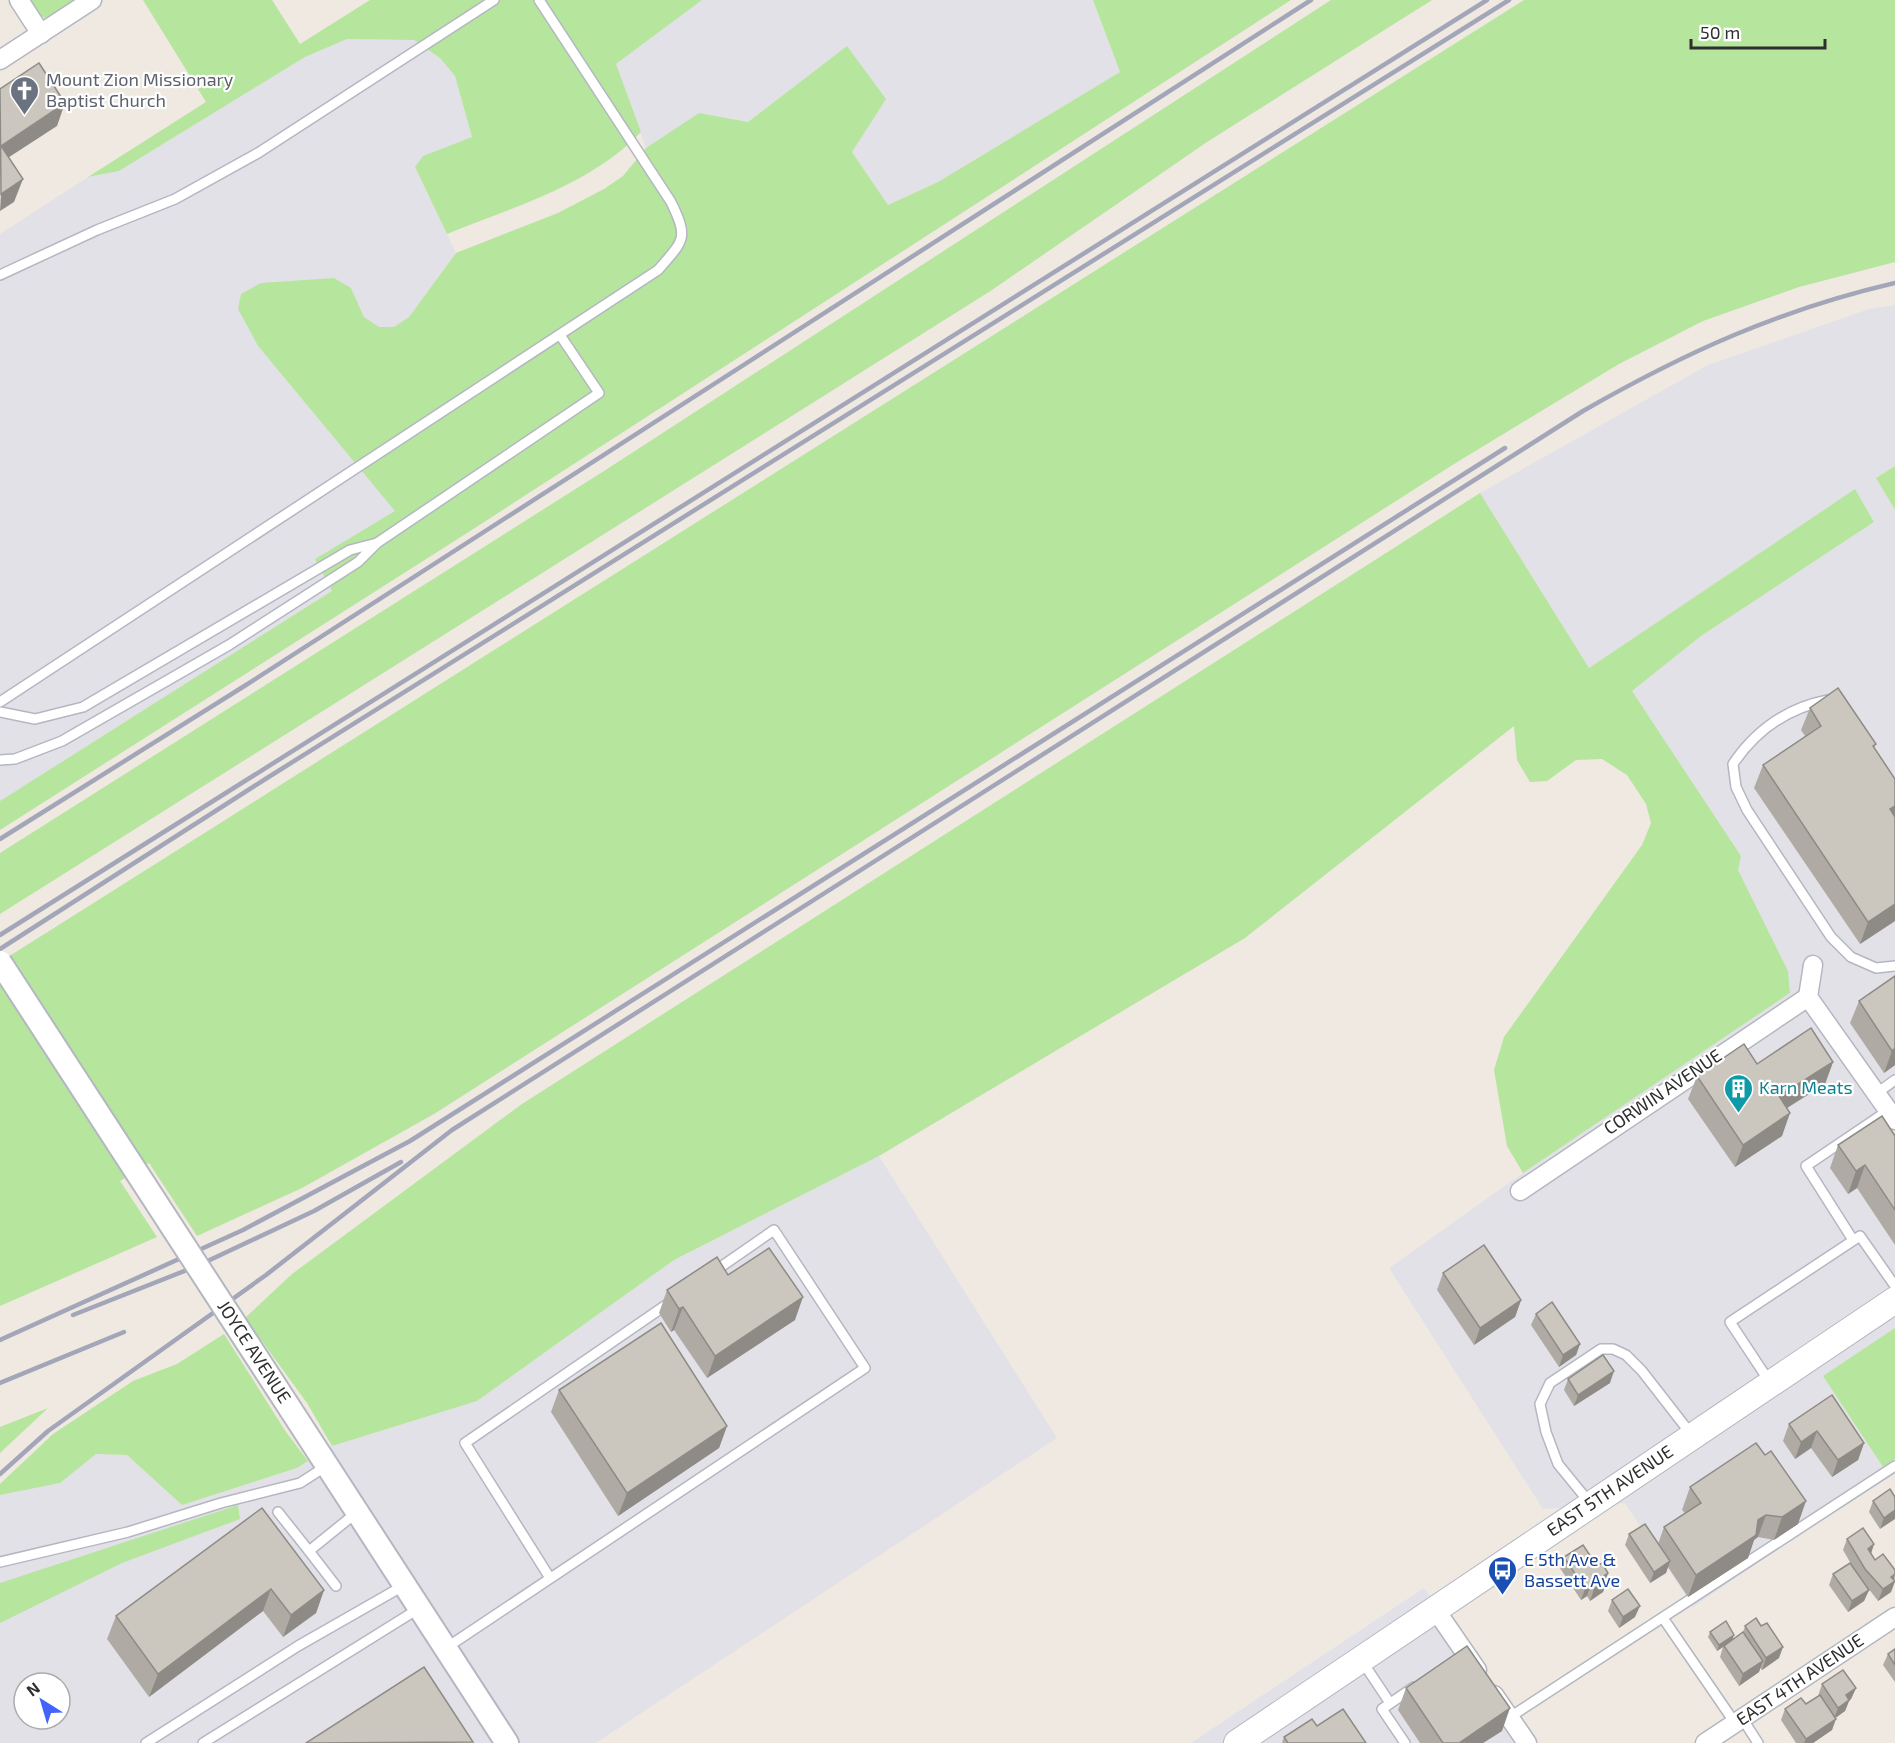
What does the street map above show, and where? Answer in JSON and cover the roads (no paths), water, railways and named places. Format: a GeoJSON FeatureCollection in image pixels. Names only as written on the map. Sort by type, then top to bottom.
{"type":"FeatureCollection","features":[{"type":"Feature","properties":{"kind":"main road","name":"EAST 5TH AVENUE"},"geometry":{"type":"LineString","coordinates":[[1237,1743],[1895,1300]]}},
{"type":"Feature","properties":{"kind":"street"},"geometry":{"type":"LineString","coordinates":[[19,0],[41,33]]}},
{"type":"Feature","properties":{"kind":"street"},"geometry":{"type":"LineString","coordinates":[[0,60],[92,0]]}},
{"type":"Feature","properties":{"kind":"street","name":"JOYCE AVENUE"},"geometry":{"type":"LineString","coordinates":[[0,962],[507,1743]]}},
{"type":"Feature","properties":{"kind":"street"},"geometry":{"type":"LineString","coordinates":[[1813,965],[1808,997],[1892,1115]]}},
{"type":"Feature","properties":{"kind":"street","name":"CORWIN AVENUE"},"geometry":{"type":"LineString","coordinates":[[1520,1191],[1808,997]]}},
{"type":"Feature","properties":{"kind":"street"},"geometry":{"type":"LineString","coordinates":[[1436,1608],[1460,1655],[1510,1717],[1527,1743]]}},
{"type":"Feature","properties":{"kind":"street","name":"EAST 4TH AVENUE"},"geometry":{"type":"LineString","coordinates":[[1705,1743],[1895,1617]]}},
{"type":"Feature","properties":{"kind":"lane"},"geometry":{"type":"LineString","coordinates":[[0,275],[97,230],[175,199],[258,153],[494,0]]}},
{"type":"Feature","properties":{"kind":"lane"},"geometry":{"type":"LineString","coordinates":[[0,702],[658,270],[680,244],[683,226],[665,192],[539,0]]}},
{"type":"Feature","properties":{"kind":"lane"},"geometry":{"type":"LineString","coordinates":[[0,760],[15,759],[62,741],[229,645],[358,562],[377,543],[599,393],[560,335]]}},
{"type":"Feature","properties":{"kind":"lane"},"geometry":{"type":"LineString","coordinates":[[0,712],[36,719],[83,707],[350,550],[377,543]]}},
{"type":"Feature","properties":{"kind":"lane"},"geometry":{"type":"LineString","coordinates":[[1838,704],[1829,700],[1806,704],[1766,726],[1747,744],[1733,764],[1736,787],[1747,810],[1832,937],[1851,957],[1876,968],[1895,966]]}},
{"type":"Feature","properties":{"kind":"lane"},"geometry":{"type":"LineString","coordinates":[[1877,1093],[1895,1080]]}},
{"type":"Feature","properties":{"kind":"lane"},"geometry":{"type":"LineString","coordinates":[[1853,1240],[1806,1166],[1892,1115]]}},
{"type":"Feature","properties":{"kind":"lane"},"geometry":{"type":"LineString","coordinates":[[446,1648],[866,1368],[774,1230],[706,1277]]}},
{"type":"Feature","properties":{"kind":"lane"},"geometry":{"type":"LineString","coordinates":[[1770,1383],[1730,1322],[1860,1236],[1895,1286]]}},
{"type":"Feature","properties":{"kind":"lane"},"geometry":{"type":"LineString","coordinates":[[550,1578],[465,1443],[677,1297]]}},
{"type":"Feature","properties":{"kind":"lane"},"geometry":{"type":"LineString","coordinates":[[1590,1504],[1558,1464],[1546,1432],[1540,1404],[1550,1383],[1601,1349],[1613,1349],[1626,1355],[1642,1371],[1693,1436]]}},
{"type":"Feature","properties":{"kind":"lane"},"geometry":{"type":"LineString","coordinates":[[0,1562],[128,1532],[221,1503],[300,1483],[328,1466]]}},
{"type":"Feature","properties":{"kind":"lane"},"geometry":{"type":"LineString","coordinates":[[1510,1717],[1895,1466]]}},
{"type":"Feature","properties":{"kind":"lane"},"geometry":{"type":"LineString","coordinates":[[278,1512],[336,1586]]}},
{"type":"Feature","properties":{"kind":"lane"},"geometry":{"type":"LineString","coordinates":[[309,1551],[358,1512]]}},
{"type":"Feature","properties":{"kind":"lane"},"geometry":{"type":"LineString","coordinates":[[146,1743],[298,1646],[405,1585]]}},
{"type":"Feature","properties":{"kind":"lane"},"geometry":{"type":"LineString","coordinates":[[203,1743],[420,1608]]}},
{"type":"Feature","properties":{"kind":"lane"},"geometry":{"type":"LineString","coordinates":[[1663,1618],[1738,1721],[1758,1743]]}},
{"type":"Feature","properties":{"kind":"lane"},"geometry":{"type":"LineString","coordinates":[[1360,1659],[1390,1703]]}},
{"type":"Feature","properties":{"kind":"lane"},"geometry":{"type":"LineString","coordinates":[[1405,1743],[1382,1709],[1418,1684]]}},
{"type":"Feature","properties":{"kind":"railway"},"geometry":{"type":"LineString","coordinates":[[0,839],[246,685],[1311,0]]}},
{"type":"Feature","properties":{"kind":"railway"},"geometry":{"type":"LineString","coordinates":[[0,935],[1487,0]]}},
{"type":"Feature","properties":{"kind":"railway"},"geometry":{"type":"LineString","coordinates":[[0,949],[267,778],[1509,0]]}},
{"type":"Feature","properties":{"kind":"railway"},"geometry":{"type":"LineString","coordinates":[[0,1474],[48,1431],[266,1275],[452,1130],[1583,411],[1659,370],[1734,335],[1812,306],[1895,283]]}},
{"type":"Feature","properties":{"kind":"railway"},"geometry":{"type":"LineString","coordinates":[[0,1340],[243,1230],[410,1141],[1505,448]]}},
{"type":"Feature","properties":{"kind":"railway"},"geometry":{"type":"LineString","coordinates":[[73,1315],[197,1266],[314,1211],[401,1162]]}},
{"type":"Feature","properties":{"kind":"railway"},"geometry":{"type":"LineString","coordinates":[[0,1383],[124,1332]]}},
{"type":"Feature","properties":{"kind":"place","name":"Mount Zion Missionary Baptist Church"},"geometry":{"type":"Point","coordinates":[25,116]}},
{"type":"Feature","properties":{"kind":"place","name":"Karn Meats"},"geometry":{"type":"Point","coordinates":[1738,1114]}},
{"type":"Feature","properties":{"kind":"place","name":"E 5th Ave & Bassett Ave"},"geometry":{"type":"Point","coordinates":[1503,1596]}}]}
